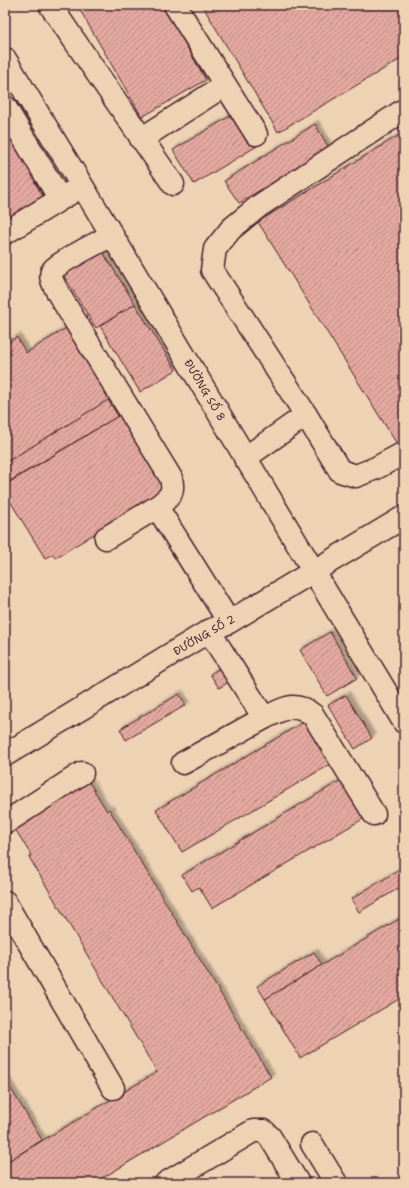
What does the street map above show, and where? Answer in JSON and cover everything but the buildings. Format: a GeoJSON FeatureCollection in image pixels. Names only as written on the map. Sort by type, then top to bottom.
{"type":"FeatureCollection","features":[{"type":"Feature","properties":{"kind":"street"},"geometry":{"type":"LineString","coordinates":[[50,5],[173,184]]}},
{"type":"Feature","properties":{"kind":"street"},"geometry":{"type":"LineString","coordinates":[[175,5],[256,134]]}},
{"type":"Feature","properties":{"kind":"street","name":"ĐƯỜNG SỐ 8"},"geometry":{"type":"LineString","coordinates":[[5,60],[112,235],[404,722]]}},
{"type":"Feature","properties":{"kind":"street"},"geometry":{"type":"LineString","coordinates":[[141,139],[225,85]]}},
{"type":"Feature","properties":{"kind":"street"},"geometry":{"type":"LineString","coordinates":[[5,107],[60,199]]}},
{"type":"Feature","properties":{"kind":"street"},"geometry":{"type":"LineString","coordinates":[[404,110],[259,206],[231,229],[215,249],[212,270],[306,415],[340,471],[356,476],[376,468],[404,453]]}},
{"type":"Feature","properties":{"kind":"street"},"geometry":{"type":"LineString","coordinates":[[5,233],[81,186]]}},
{"type":"Feature","properties":{"kind":"street"},"geometry":{"type":"LineString","coordinates":[[106,538],[157,507],[171,495],[173,488],[171,478],[58,293],[51,278],[53,270],[62,263],[112,235]]}},
{"type":"Feature","properties":{"kind":"street"},"geometry":{"type":"LineString","coordinates":[[245,458],[306,415]]}},
{"type":"Feature","properties":{"kind":"street"},"geometry":{"type":"LineString","coordinates":[[157,507],[229,622]]}},
{"type":"Feature","properties":{"kind":"street","name":"ĐƯỜNG SỐ 2"},"geometry":{"type":"LineString","coordinates":[[5,755],[209,631],[229,622],[404,517]]}},
{"type":"Feature","properties":{"kind":"street"},"geometry":{"type":"LineString","coordinates":[[209,631],[264,718]]}},
{"type":"Feature","properties":{"kind":"street"},"geometry":{"type":"LineString","coordinates":[[183,763],[264,718],[289,706],[304,708],[313,715],[374,814]]}},
{"type":"Feature","properties":{"kind":"street"},"geometry":{"type":"LineString","coordinates":[[5,823],[82,773]]}},
{"type":"Feature","properties":{"kind":"street"},"geometry":{"type":"LineString","coordinates":[[5,902],[113,1088]]}},
{"type":"Feature","properties":{"kind":"street"},"geometry":{"type":"LineString","coordinates":[[166,1183],[253,1131],[264,1131],[270,1137],[298,1183]]}},
{"type":"Feature","properties":{"kind":"street"},"geometry":{"type":"LineString","coordinates":[[312,1144],[336,1183]]}}]}
